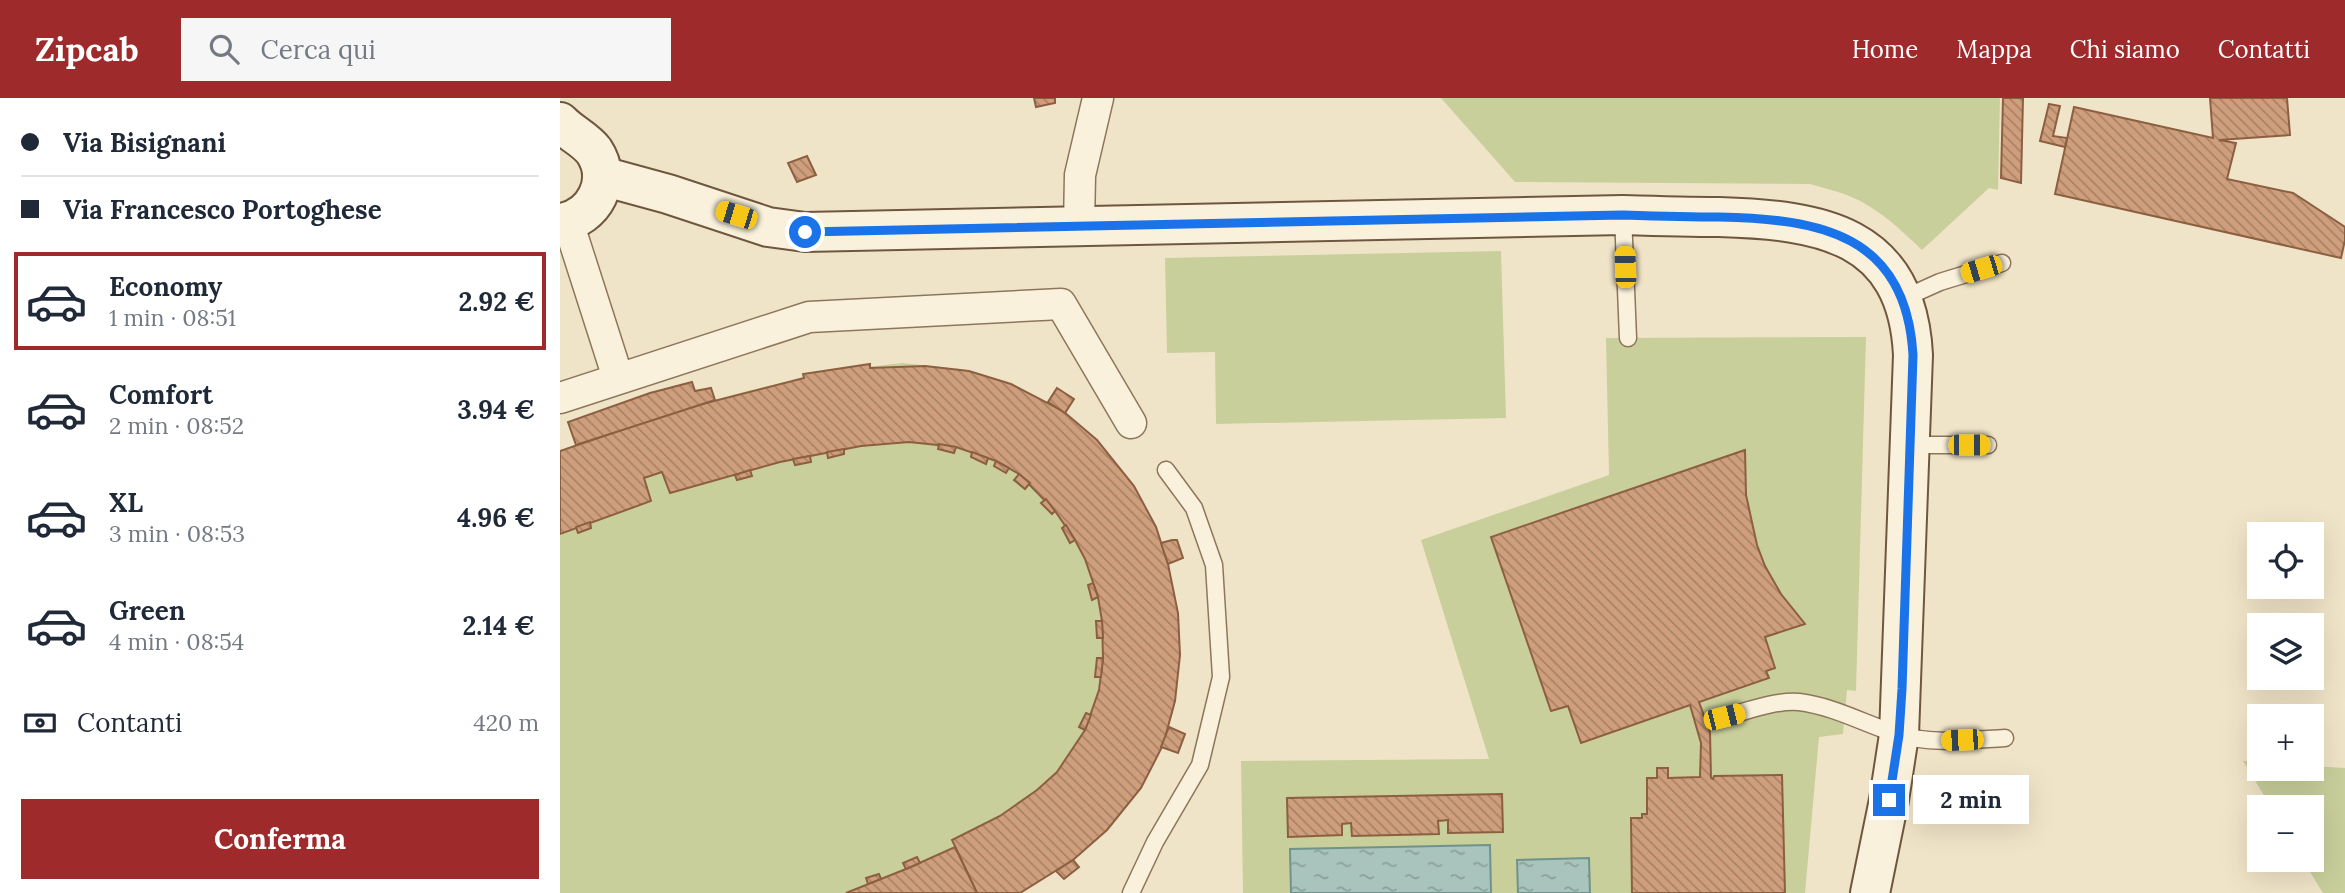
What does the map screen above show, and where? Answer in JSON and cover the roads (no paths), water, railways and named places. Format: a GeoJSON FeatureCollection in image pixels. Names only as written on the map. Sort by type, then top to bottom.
{"type":"FeatureCollection","features":[{"type":"Feature","properties":{"kind":"street"},"geometry":{"type":"LineString","coordinates":[[1079,226],[1080,175],[1098,98]]}},
{"type":"Feature","properties":{"kind":"street"},"geometry":{"type":"LineString","coordinates":[[564,127],[592,148],[600,164],[600,188],[593,205],[580,217],[564,222],[618,378]]}},
{"type":"Feature","properties":{"kind":"street"},"geometry":{"type":"LineString","coordinates":[[602,176],[668,194],[768,227],[790,231],[1623,215],[1755,218],[1798,222],[1830,230],[1854,242],[1876,259],[1892,279],[1912,326],[1913,355],[1899,735],[1870,893]]}},
{"type":"Feature","properties":{"kind":"street"},"geometry":{"type":"LineString","coordinates":[[560,398],[809,317],[1061,303],[1131,423]]}},
{"type":"Feature","properties":{"kind":"lane"},"geometry":{"type":"LineString","coordinates":[[1623,215],[1628,338]]}},
{"type":"Feature","properties":{"kind":"lane"},"geometry":{"type":"LineString","coordinates":[[1902,299],[1940,282],[2002,263]]}},
{"type":"Feature","properties":{"kind":"lane"},"geometry":{"type":"LineString","coordinates":[[1910,445],[1988,445]]}},
{"type":"Feature","properties":{"kind":"lane"},"geometry":{"type":"LineString","coordinates":[[1131,893],[1155,842],[1200,765],[1221,677],[1214,565],[1194,508],[1166,470]]}},
{"type":"Feature","properties":{"kind":"lane"},"geometry":{"type":"LineString","coordinates":[[1724,717],[1784,702],[1800,702],[1845,714],[1899,735],[1936,741],[2005,738]]}},
{"type":"Feature","properties":{"kind":"water"},"geometry":{"type":"Polygon","coordinates":[[[1490,845],[1491,893],[1291,893],[1290,849],[1490,845]]]}},
{"type":"Feature","properties":{"kind":"water"},"geometry":{"type":"Polygon","coordinates":[[[1589,858],[1590,893],[1518,893],[1517,860],[1589,858]]]}}]}
